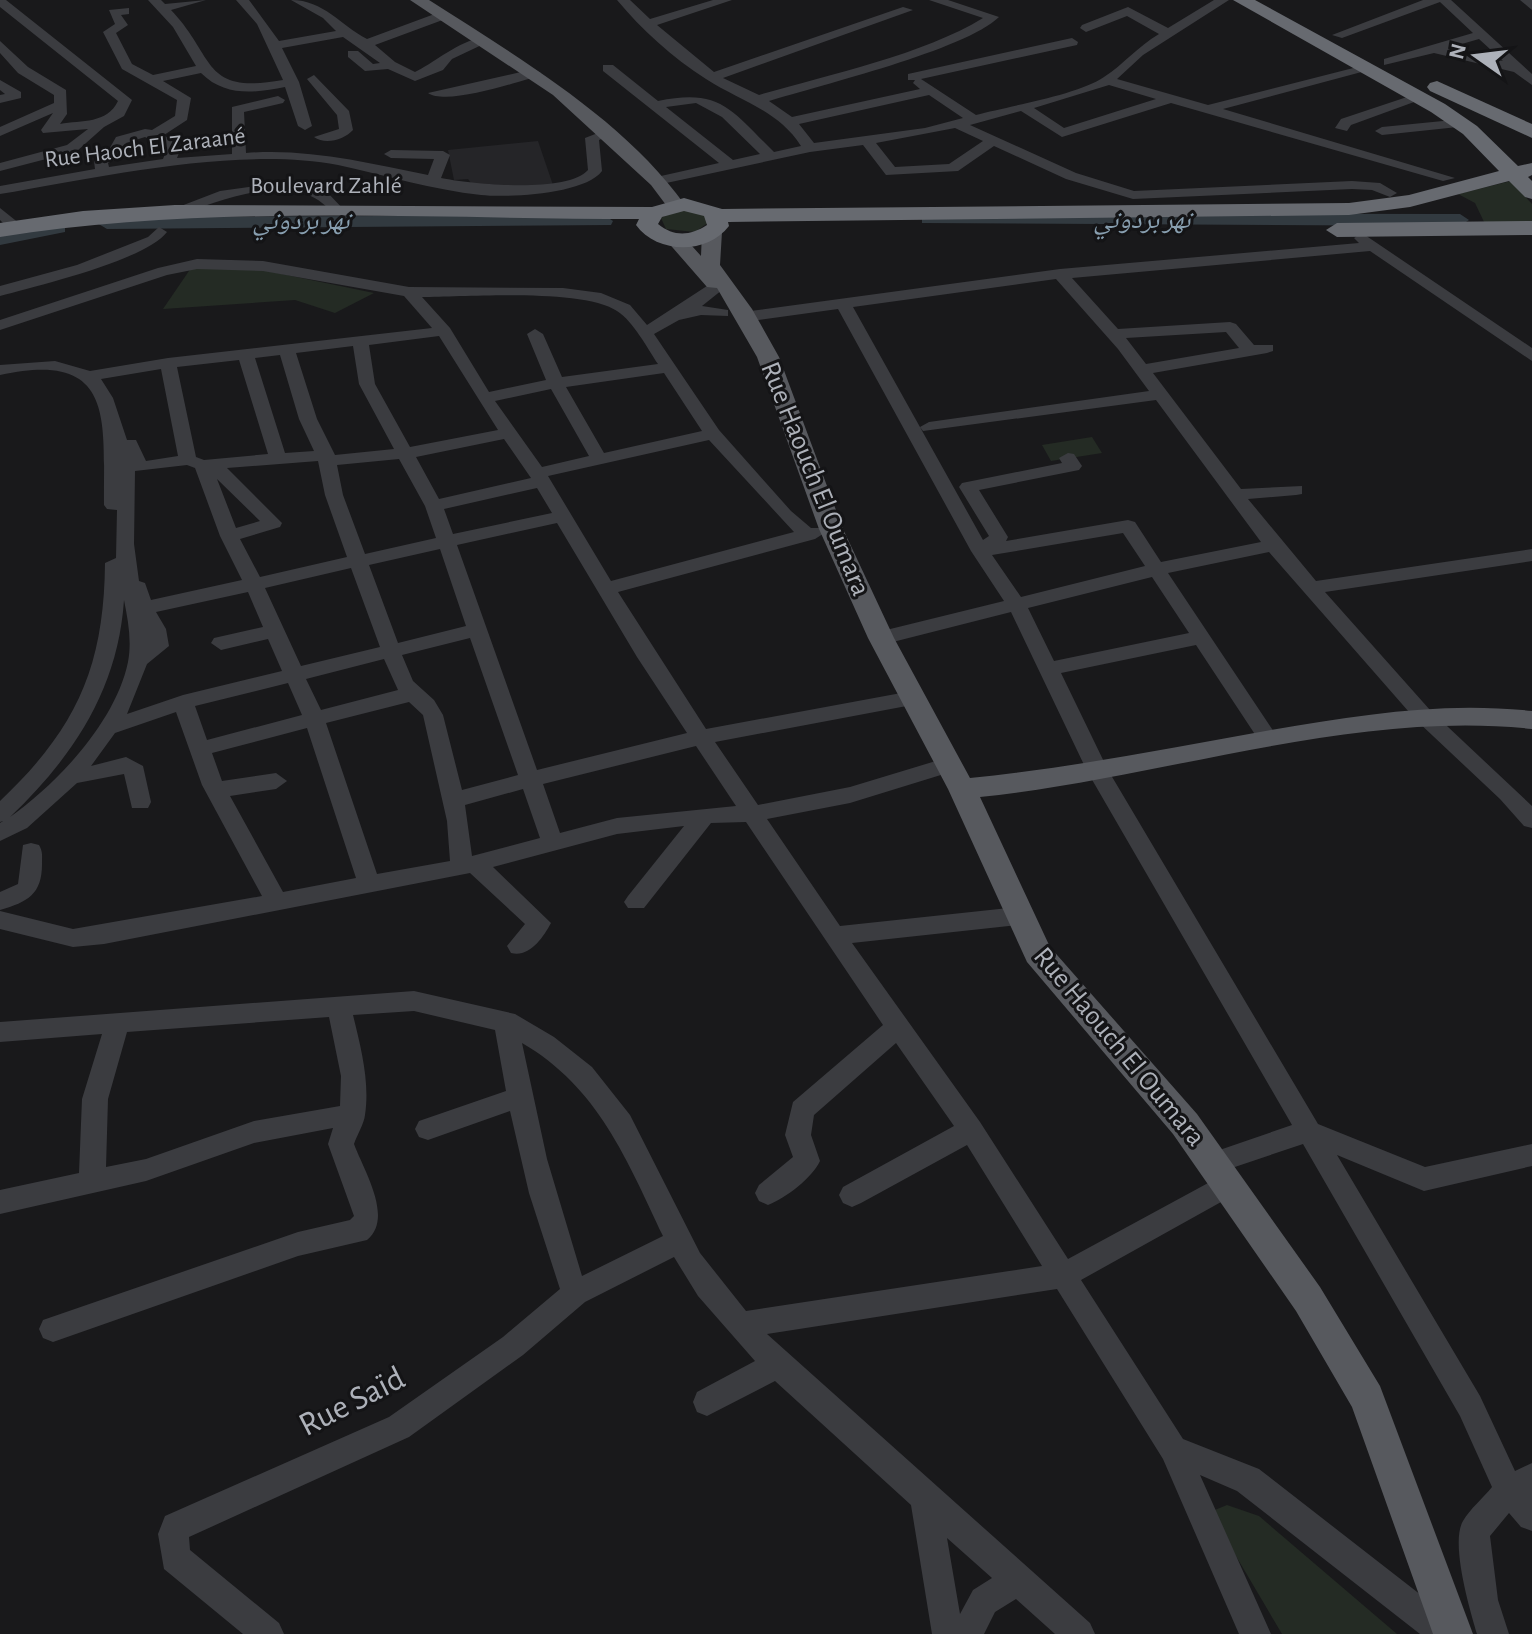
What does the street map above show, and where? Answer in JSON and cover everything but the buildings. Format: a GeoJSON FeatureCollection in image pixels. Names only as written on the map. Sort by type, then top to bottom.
{"type":"FeatureCollection","features":[{"type":"Feature","properties":{"kind":"highway"},"geometry":{"type":"LineString","coordinates":[[1247,3],[1274,0],[1389,62],[1532,132]]}},
{"type":"Feature","properties":{"kind":"highway"},"geometry":{"type":"LineString","coordinates":[[1247,3],[1470,130],[1522,172],[1532,193]]}},
{"type":"Feature","properties":{"kind":"highway"},"geometry":{"type":"LineString","coordinates":[[650,217],[681,246],[701,238],[714,226],[749,222],[1370,208],[1446,186],[1469,160],[1468,147],[1453,124],[1421,100]]}},
{"type":"Feature","properties":{"kind":"highway"},"geometry":{"type":"LineString","coordinates":[[1239,211],[1446,186],[1522,172]]}},
{"type":"Feature","properties":{"kind":"highway"},"geometry":{"type":"LineString","coordinates":[[1446,186],[1473,216],[1472,228]]}},
{"type":"Feature","properties":{"kind":"highway"},"geometry":{"type":"LineString","coordinates":[[650,217],[701,206],[714,226]]}},
{"type":"Feature","properties":{"kind":"highway","name":"Boulevard Zahlé"},"geometry":{"type":"LineString","coordinates":[[5,223],[175,211],[650,217]]}},
{"type":"Feature","properties":{"kind":"highway","name":"Boulevard Zahlé"},"geometry":{"type":"LineString","coordinates":[[0,251],[69,238],[159,232],[650,217]]}},
{"type":"Feature","properties":{"kind":"highway"},"geometry":{"type":"LineString","coordinates":[[749,222],[1347,229],[1377,237],[1532,246]]}},
{"type":"Feature","properties":{"kind":"highway"},"geometry":{"type":"LineString","coordinates":[[1377,237],[1472,228],[1532,228]]}},
{"type":"Feature","properties":{"kind":"main road"},"geometry":{"type":"LineString","coordinates":[[418,0],[559,91],[603,135],[634,159],[657,181],[650,217]]}},
{"type":"Feature","properties":{"kind":"main road"},"geometry":{"type":"LineString","coordinates":[[634,159],[650,217]]}},
{"type":"Feature","properties":{"kind":"main road"},"geometry":{"type":"LineString","coordinates":[[681,246],[699,248],[708,255],[714,226]]}},
{"type":"Feature","properties":{"kind":"main road","name":"Rue Haouch El Oumara"},"geometry":{"type":"LineString","coordinates":[[681,246],[716,287],[716,311],[768,357],[819,532],[956,777],[1038,954],[1222,1173],[1308,1299],[1367,1399],[1453,1634]]}},
{"type":"Feature","properties":{"kind":"main road","name":"Rue Haouch El Oumara"},"geometry":{"type":"LineString","coordinates":[[708,255],[710,265],[742,309],[716,311]]}},
{"type":"Feature","properties":{"kind":"main road"},"geometry":{"type":"LineString","coordinates":[[956,777],[1045,783],[1269,740],[1423,715],[1473,714],[1532,720]]}},
{"type":"Feature","properties":{"kind":"street"},"geometry":{"type":"LineString","coordinates":[[110,0],[147,6],[187,36],[205,68],[216,80],[236,89],[292,82]]}},
{"type":"Feature","properties":{"kind":"street"},"geometry":{"type":"LineString","coordinates":[[182,117],[184,98],[147,80],[122,60],[109,32],[122,25],[113,13],[200,0]]}},
{"type":"Feature","properties":{"kind":"street"},"geometry":{"type":"LineString","coordinates":[[242,0],[257,14],[298,97],[305,126],[296,154]]}},
{"type":"Feature","properties":{"kind":"street"},"geometry":{"type":"LineString","coordinates":[[297,0],[327,15],[345,33],[409,75],[422,76],[438,67],[447,56],[484,41]]}},
{"type":"Feature","properties":{"kind":"street"},"geometry":{"type":"LineString","coordinates":[[623,0],[712,77],[761,99],[792,121],[810,148]]}},
{"type":"Feature","properties":{"kind":"street"},"geometry":{"type":"LineString","coordinates":[[648,24],[726,0]]}},
{"type":"Feature","properties":{"kind":"street"},"geometry":{"type":"LineString","coordinates":[[761,99],[895,58],[972,30],[993,17],[935,0]]}},
{"type":"Feature","properties":{"kind":"street"},"geometry":{"type":"LineString","coordinates":[[955,7],[975,0]]}},
{"type":"Feature","properties":{"kind":"street"},"geometry":{"type":"LineString","coordinates":[[657,181],[728,163],[957,124],[1025,108],[1108,81],[1122,64],[1223,0]]}},
{"type":"Feature","properties":{"kind":"street"},"geometry":{"type":"LineString","coordinates":[[1338,35],[1435,0]]}},
{"type":"Feature","properties":{"kind":"street"},"geometry":{"type":"LineString","coordinates":[[1444,0],[1532,81]]}},
{"type":"Feature","properties":{"kind":"street"},"geometry":{"type":"LineString","coordinates":[[1526,0],[1532,6]]}},
{"type":"Feature","properties":{"kind":"street"},"geometry":{"type":"LineString","coordinates":[[0,1],[125,100],[124,107],[114,116],[97,125],[36,134],[0,145]]}},
{"type":"Feature","properties":{"kind":"street"},"geometry":{"type":"LineString","coordinates":[[712,77],[907,10]]}},
{"type":"Feature","properties":{"kind":"street"},"geometry":{"type":"LineString","coordinates":[[1086,28],[1128,11],[1168,34]]}},
{"type":"Feature","properties":{"kind":"street"},"geometry":{"type":"LineString","coordinates":[[366,44],[444,15]]}},
{"type":"Feature","properties":{"kind":"street"},"geometry":{"type":"LineString","coordinates":[[272,46],[345,33]]}},
{"type":"Feature","properties":{"kind":"street"},"geometry":{"type":"LineString","coordinates":[[1389,62],[1483,34]]}},
{"type":"Feature","properties":{"kind":"street"},"geometry":{"type":"LineString","coordinates":[[913,77],[1072,42]]}},
{"type":"Feature","properties":{"kind":"street"},"geometry":{"type":"LineString","coordinates":[[0,45],[23,70],[57,89],[63,99],[60,114],[36,134]]}},
{"type":"Feature","properties":{"kind":"street"},"geometry":{"type":"LineString","coordinates":[[1435,49],[1519,69]]}},
{"type":"Feature","properties":{"kind":"street"},"geometry":{"type":"LineString","coordinates":[[353,54],[370,68],[390,65]]}},
{"type":"Feature","properties":{"kind":"street"},"geometry":{"type":"LineString","coordinates":[[895,58],[930,91],[975,120]]}},
{"type":"Feature","properties":{"kind":"street"},"geometry":{"type":"LineString","coordinates":[[1208,109],[1364,67]]}},
{"type":"Feature","properties":{"kind":"street"},"geometry":{"type":"LineString","coordinates":[[147,80],[205,68]]}},
{"type":"Feature","properties":{"kind":"street"},"geometry":{"type":"LineString","coordinates":[[608,68],[728,163]]}},
{"type":"Feature","properties":{"kind":"street"},"geometry":{"type":"LineString","coordinates":[[435,93],[476,89],[534,73]]}},
{"type":"Feature","properties":{"kind":"street"},"geometry":{"type":"LineString","coordinates":[[314,79],[344,114],[346,130],[340,135],[321,137]]}},
{"type":"Feature","properties":{"kind":"street"},"geometry":{"type":"LineString","coordinates":[[1108,81],[1208,109],[1446,186]]}},
{"type":"Feature","properties":{"kind":"street"},"geometry":{"type":"LineString","coordinates":[[0,84],[15,93],[6,98]]}},
{"type":"Feature","properties":{"kind":"street"},"geometry":{"type":"LineString","coordinates":[[792,121],[930,91]]}},
{"type":"Feature","properties":{"kind":"street"},"geometry":{"type":"LineString","coordinates":[[239,157],[237,110],[298,97]]}},
{"type":"Feature","properties":{"kind":"street"},"geometry":{"type":"LineString","coordinates":[[0,108],[16,100],[6,98]]}},
{"type":"Feature","properties":{"kind":"street"},"geometry":{"type":"LineString","coordinates":[[658,105],[689,99],[703,100],[729,117],[769,155]]}},
{"type":"Feature","properties":{"kind":"street"},"geometry":{"type":"LineString","coordinates":[[1025,108],[1062,133],[1171,99]]}},
{"type":"Feature","properties":{"kind":"street"},"geometry":{"type":"LineString","coordinates":[[1342,128],[1346,122],[1421,100]]}},
{"type":"Feature","properties":{"kind":"street"},"geometry":{"type":"LineString","coordinates":[[0,132],[60,105]]}},
{"type":"Feature","properties":{"kind":"street"},"geometry":{"type":"LineString","coordinates":[[114,116],[136,120],[182,117]]}},
{"type":"Feature","properties":{"kind":"street"},"geometry":{"type":"LineString","coordinates":[[154,135],[182,117]]}},
{"type":"Feature","properties":{"kind":"street"},"geometry":{"type":"LineString","coordinates":[[957,124],[1071,176],[1133,195],[1352,185],[1375,186],[1390,193]]}},
{"type":"Feature","properties":{"kind":"street"},"geometry":{"type":"LineString","coordinates":[[1382,131],[1453,124]]}},
{"type":"Feature","properties":{"kind":"street"},"geometry":{"type":"LineString","coordinates":[[0,167],[72,148],[93,133],[97,125]]}},
{"type":"Feature","properties":{"kind":"street"},"geometry":{"type":"LineString","coordinates":[[305,126],[321,137],[333,160]]}},
{"type":"Feature","properties":{"kind":"street"},"geometry":{"type":"LineString","coordinates":[[103,172],[101,161],[112,156],[121,140],[145,133],[174,148],[169,162]]}},
{"type":"Feature","properties":{"kind":"street","name":"Rue Haoch El Zaraané"},"geometry":{"type":"LineString","coordinates":[[0,190],[169,162],[296,154],[482,191],[581,183],[595,171],[592,138],[603,135]]}},
{"type":"Feature","properties":{"kind":"street"},"geometry":{"type":"LineString","coordinates":[[866,140],[891,172],[953,168],[993,140]]}},
{"type":"Feature","properties":{"kind":"street"},"geometry":{"type":"LineString","coordinates":[[391,154],[443,155],[433,180]]}},
{"type":"Feature","properties":{"kind":"street"},"geometry":{"type":"LineString","coordinates":[[0,202],[86,191],[78,177]]}},
{"type":"Feature","properties":{"kind":"street"},"geometry":{"type":"LineString","coordinates":[[0,291],[82,268],[153,240],[159,232]]}},
{"type":"Feature","properties":{"kind":"street"},"geometry":{"type":"LineString","coordinates":[[646,335],[690,313],[842,302],[1377,237],[1532,356]]}},
{"type":"Feature","properties":{"kind":"street"},"geometry":{"type":"LineString","coordinates":[[0,325],[163,271],[197,264],[254,265],[409,292],[563,293],[601,298],[624,308],[713,434],[754,477],[784,515],[819,532]]}},
{"type":"Feature","properties":{"kind":"street"},"geometry":{"type":"LineString","coordinates":[[1060,274],[1162,394],[1273,545],[1423,715],[1508,793],[1532,820]]}},
{"type":"Feature","properties":{"kind":"street"},"geometry":{"type":"LineString","coordinates":[[409,292],[444,331],[484,398],[539,477],[701,739],[834,936],[971,1130],[1173,1449],[1255,1634]]}},
{"type":"Feature","properties":{"kind":"street"},"geometry":{"type":"LineString","coordinates":[[842,302],[980,551],[1017,605],[1098,771],[1470,1406],[1520,1484],[1532,1516]]}},
{"type":"Feature","properties":{"kind":"street"},"geometry":{"type":"LineString","coordinates":[[1114,334],[1230,327],[1259,350],[1143,370]]}},
{"type":"Feature","properties":{"kind":"street"},"geometry":{"type":"LineString","coordinates":[[0,370],[44,366],[90,376],[168,363],[444,331]]}},
{"type":"Feature","properties":{"kind":"street"},"geometry":{"type":"LineString","coordinates":[[535,334],[556,383],[599,459]]}},
{"type":"Feature","properties":{"kind":"street"},"geometry":{"type":"LineString","coordinates":[[360,341],[367,384],[434,506],[552,842]]}},
{"type":"Feature","properties":{"kind":"street"},"geometry":{"type":"LineString","coordinates":[[287,350],[308,419],[326,458],[334,495],[402,681],[411,694],[428,704],[433,715],[469,865],[539,923],[519,946]]}},
{"type":"Feature","properties":{"kind":"street"},"geometry":{"type":"LineString","coordinates":[[246,355],[258,402],[279,461]]}},
{"type":"Feature","properties":{"kind":"street"},"geometry":{"type":"LineString","coordinates":[[168,363],[201,464],[229,536],[254,584],[314,719],[370,886]]}},
{"type":"Feature","properties":{"kind":"street"},"geometry":{"type":"LineString","coordinates":[[484,398],[556,383],[667,368]]}},
{"type":"Feature","properties":{"kind":"street"},"geometry":{"type":"LineString","coordinates":[[55,781],[107,662],[115,580],[122,469],[103,391],[90,376]]}},
{"type":"Feature","properties":{"kind":"street"},"geometry":{"type":"LineString","coordinates":[[929,427],[1017,412],[1050,413],[1162,394]]}},
{"type":"Feature","properties":{"kind":"street"},"geometry":{"type":"LineString","coordinates":[[122,469],[406,453],[482,440],[508,432]]}},
{"type":"Feature","properties":{"kind":"street"},"geometry":{"type":"LineString","coordinates":[[434,506],[599,459],[713,434]]}},
{"type":"Feature","properties":{"kind":"street"},"geometry":{"type":"LineString","coordinates":[[980,551],[999,537],[968,487],[1073,466],[1068,458]]}},
{"type":"Feature","properties":{"kind":"street"},"geometry":{"type":"LineString","coordinates":[[201,464],[273,523],[229,536]]}},
{"type":"Feature","properties":{"kind":"street"},"geometry":{"type":"LineString","coordinates":[[1236,495],[1296,490]]}},
{"type":"Feature","properties":{"kind":"street"},"geometry":{"type":"LineString","coordinates":[[2,825],[55,781],[105,729],[124,700],[138,661],[140,624],[127,573],[118,511]]}},
{"type":"Feature","properties":{"kind":"street"},"geometry":{"type":"LineString","coordinates":[[144,608],[562,516]]}},
{"type":"Feature","properties":{"kind":"street"},"geometry":{"type":"LineString","coordinates":[[980,551],[1128,526],[1269,740]]}},
{"type":"Feature","properties":{"kind":"street"},"geometry":{"type":"LineString","coordinates":[[606,589],[819,532]]}},
{"type":"Feature","properties":{"kind":"street"},"geometry":{"type":"LineString","coordinates":[[881,638],[1158,569],[1273,545]]}},
{"type":"Feature","properties":{"kind":"street"},"geometry":{"type":"LineString","coordinates":[[1312,588],[1532,555]]}},
{"type":"Feature","properties":{"kind":"street"},"geometry":{"type":"LineString","coordinates":[[127,573],[134,578],[144,608],[156,629],[159,646],[138,661]]}},
{"type":"Feature","properties":{"kind":"street"},"geometry":{"type":"LineString","coordinates":[[105,729],[183,702],[476,630]]}},
{"type":"Feature","properties":{"kind":"street"},"geometry":{"type":"LineString","coordinates":[[221,643],[273,631]]}},
{"type":"Feature","properties":{"kind":"street"},"geometry":{"type":"LineString","coordinates":[[1049,669],[1202,637]]}},
{"type":"Feature","properties":{"kind":"street"},"geometry":{"type":"LineString","coordinates":[[200,749],[411,694]]}},
{"type":"Feature","properties":{"kind":"street"},"geometry":{"type":"LineString","coordinates":[[453,800],[530,777],[701,739],[912,698]]}},
{"type":"Feature","properties":{"kind":"street"},"geometry":{"type":"LineString","coordinates":[[183,702],[217,790],[278,904]]}},
{"type":"Feature","properties":{"kind":"street"},"geometry":{"type":"LineString","coordinates":[[55,781],[109,772],[126,765],[135,771],[140,802]]}},
{"type":"Feature","properties":{"kind":"street"},"geometry":{"type":"LineString","coordinates":[[0,920],[73,938],[370,886],[469,865],[617,826],[705,815],[752,814],[956,777]]}},
{"type":"Feature","properties":{"kind":"street"},"geometry":{"type":"LineString","coordinates":[[217,790],[276,781]]}},
{"type":"Feature","properties":{"kind":"street"},"geometry":{"type":"LineString","coordinates":[[636,902],[705,815]]}},
{"type":"Feature","properties":{"kind":"street"},"geometry":{"type":"LineString","coordinates":[[0,901],[22,895],[29,886],[31,851]]}},
{"type":"Feature","properties":{"kind":"street"},"geometry":{"type":"LineString","coordinates":[[834,936],[1018,916]]}},
{"type":"Feature","properties":{"kind":"street"},"geometry":{"type":"LineString","coordinates":[[0,1032],[414,1001],[460,1007],[506,1021],[581,1073],[610,1105],[648,1172],[677,1242],[709,1288],[741,1325],[778,1364],[1079,1634]]}},
{"type":"Feature","properties":{"kind":"street"},"geometry":{"type":"LineString","coordinates":[[53,1329],[298,1244],[357,1231],[365,1225],[367,1216],[341,1144],[353,1114],[357,1085],[339,1007]]}},
{"type":"Feature","properties":{"kind":"street"},"geometry":{"type":"LineString","coordinates":[[506,1021],[519,1097],[556,1244],[575,1293]]}},
{"type":"Feature","properties":{"kind":"street"},"geometry":{"type":"LineString","coordinates":[[92,1183],[95,1099],[117,1024]]}},
{"type":"Feature","properties":{"kind":"street"},"geometry":{"type":"LineString","coordinates":[[768,1193],[807,1161],[798,1135],[802,1110],[899,1026]]}},
{"type":"Feature","properties":{"kind":"street"},"geometry":{"type":"LineString","coordinates":[[428,1129],[519,1097]]}},
{"type":"Feature","properties":{"kind":"street"},"geometry":{"type":"LineString","coordinates":[[0,1202],[173,1163],[254,1132],[353,1114]]}},
{"type":"Feature","properties":{"kind":"street"},"geometry":{"type":"LineString","coordinates":[[852,1195],[971,1130]]}},
{"type":"Feature","properties":{"kind":"street"},"geometry":{"type":"LineString","coordinates":[[741,1325],[1062,1276],[1222,1173],[1308,1131],[1424,1179],[1532,1155]]}},
{"type":"Feature","properties":{"kind":"street","name":"Rue Saïd"},"geometry":{"type":"LineString","coordinates":[[268,1634],[175,1558],[173,1534],[176,1527],[399,1427],[513,1346],[575,1293],[677,1242]]}},
{"type":"Feature","properties":{"kind":"street"},"geometry":{"type":"LineString","coordinates":[[707,1402],[778,1364]]}},
{"type":"Feature","properties":{"kind":"street"},"geometry":{"type":"LineString","coordinates":[[1173,1449],[1248,1480],[1446,1634]]}},
{"type":"Feature","properties":{"kind":"street"},"geometry":{"type":"LineString","coordinates":[[1493,1634],[1482,1600],[1474,1531],[1520,1484]]}},
{"type":"Feature","properties":{"kind":"street"},"geometry":{"type":"LineString","coordinates":[[925,1498],[948,1634]]}},
{"type":"Feature","properties":{"kind":"street"},"geometry":{"type":"LineString","coordinates":[[967,1634],[984,1601],[1017,1580]]}},
{"type":"Feature","properties":{"kind":"shaded area"},"geometry":{"type":"Polygon","coordinates":[[[538,141],[553,185],[511,188],[473,186],[468,179],[454,180],[448,150],[538,141]]]}},
{"type":"Feature","properties":{"kind":"shaded area"},"geometry":{"type":"Polygon","coordinates":[[[1511,181],[1532,204],[1532,224],[1485,224],[1475,203],[1458,194],[1511,181]]]}},
{"type":"Feature","properties":{"kind":"shaded area"},"geometry":{"type":"Polygon","coordinates":[[[676,209],[705,214],[709,222],[695,232],[666,229],[661,218],[676,209]]]}},
{"type":"Feature","properties":{"kind":"shaded area"},"geometry":{"type":"Polygon","coordinates":[[[243,266],[374,293],[335,313],[295,300],[163,309],[191,268],[243,266]]]}},
{"type":"Feature","properties":{"kind":"shaded area"},"geometry":{"type":"Polygon","coordinates":[[[1092,437],[1102,453],[1051,461],[1042,445],[1092,437]]]}},
{"type":"Feature","properties":{"kind":"shaded area"},"geometry":{"type":"Polygon","coordinates":[[[1227,1505],[1259,1516],[1397,1634],[1282,1634],[1210,1512],[1227,1505]]]}},
{"type":"Feature","properties":{"kind":"waterway","name":"نهر بردوني"},"geometry":{"type":"LineString","coordinates":[[929,219],[1460,220]]}},
{"type":"Feature","properties":{"kind":"waterway","name":"نهر بردوني"},"geometry":{"type":"LineString","coordinates":[[107,223],[604,221]]}},
{"type":"Feature","properties":{"kind":"waterway","name":"نهر بردوني"},"geometry":{"type":"LineString","coordinates":[[0,239],[58,228]]}}]}
